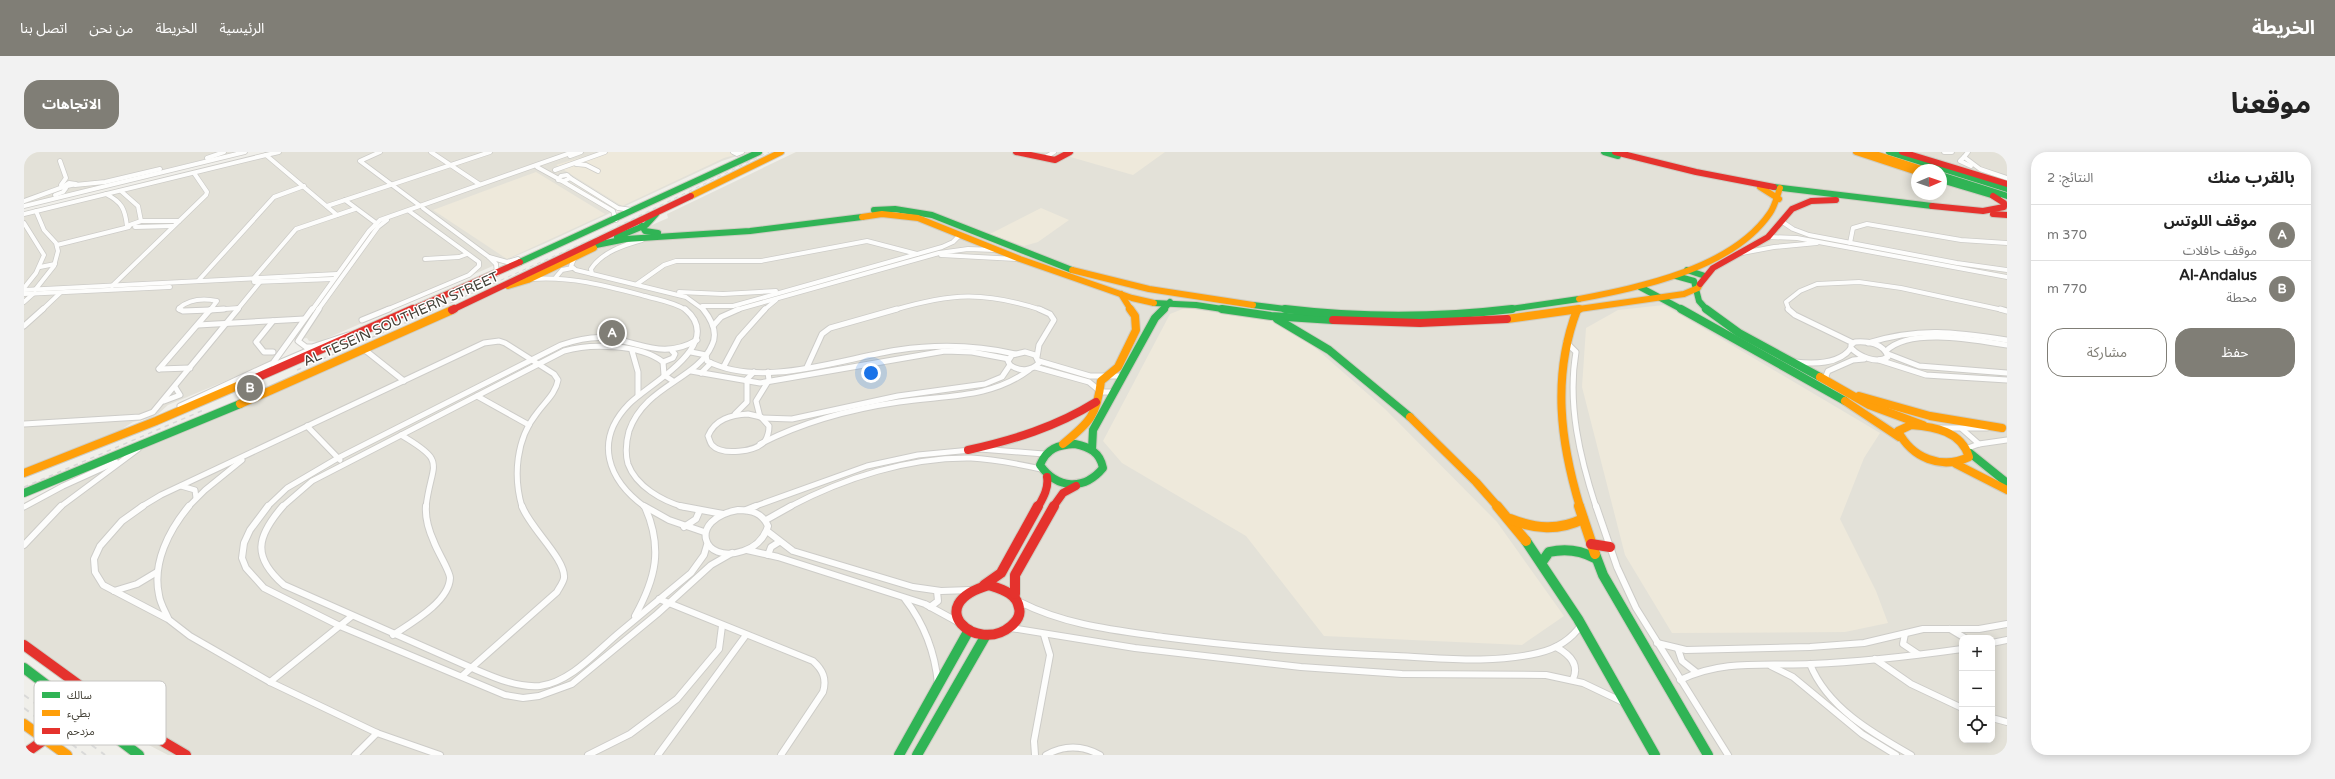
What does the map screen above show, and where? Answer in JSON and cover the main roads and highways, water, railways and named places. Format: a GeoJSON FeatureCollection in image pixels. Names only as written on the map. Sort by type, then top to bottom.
{"type":"FeatureCollection","features":[{"type":"Feature","properties":{"kind":"railway"},"geometry":{"type":"LineString","coordinates":[[435,310],[594,238],[769,152]]}},
{"type":"Feature","properties":{"kind":"railway"},"geometry":{"type":"LineString","coordinates":[[297,370],[437,309]]}},
{"type":"Feature","properties":{"kind":"railway"},"geometry":{"type":"LineString","coordinates":[[24,487],[206,409]]}},
{"type":"Feature","properties":{"kind":"railway"},"geometry":{"type":"LineString","coordinates":[[24,695],[34,702]]}},
{"type":"Feature","properties":{"kind":"railway"},"geometry":{"type":"LineString","coordinates":[[24,708],[34,716]]}},
{"type":"Feature","properties":{"kind":"railway"},"geometry":{"type":"LineString","coordinates":[[73,745],[86,755]]}},
{"type":"Feature","properties":{"kind":"railway"},"geometry":{"type":"LineString","coordinates":[[92,745],[105,755]]}},
{"type":"Feature","properties":{"kind":"place","name":"موقف اللوتس"},"geometry":{"type":"Point","coordinates":[612,333]}},
{"type":"Feature","properties":{"kind":"place","name":"Al-Andalus"},"geometry":{"type":"Point","coordinates":[250,388]}}]}
